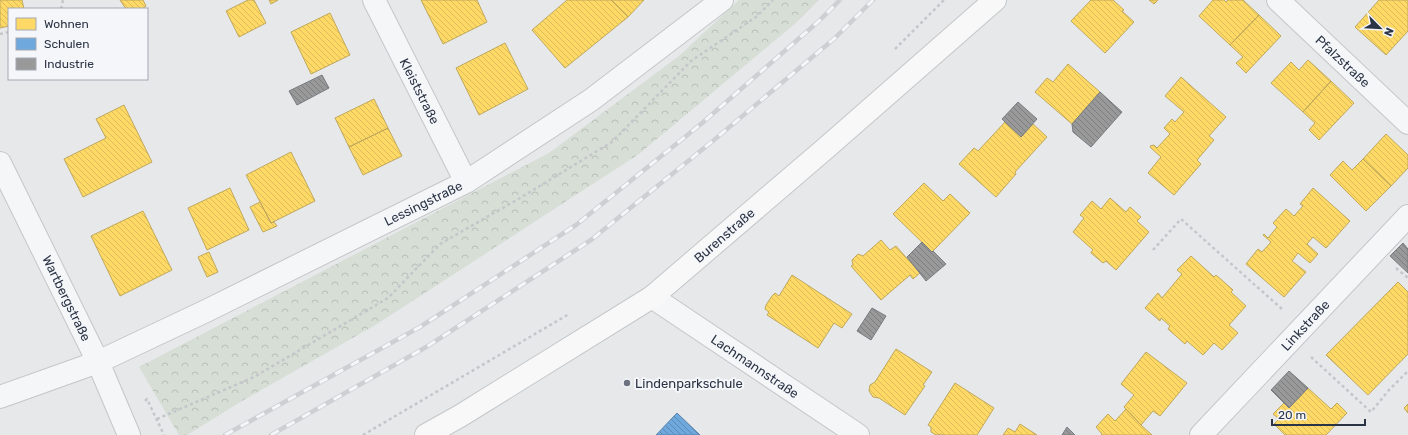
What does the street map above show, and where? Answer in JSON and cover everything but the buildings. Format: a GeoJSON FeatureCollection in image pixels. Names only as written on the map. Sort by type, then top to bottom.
{"type":"FeatureCollection","features":[{"type":"Feature","properties":{"kind":"street","name":"Kleiststraße"},"geometry":{"type":"LineString","coordinates":[[374,0],[466,182]]}},
{"type":"Feature","properties":{"kind":"street","name":"Lessingstraße"},"geometry":{"type":"LineString","coordinates":[[0,397],[98,362],[206,311],[466,182],[591,100],[722,0]]}},
{"type":"Feature","properties":{"kind":"street","name":"Burenstraße"},"geometry":{"type":"LineString","coordinates":[[426,435],[460,416],[652,297],[826,148],[995,0]]}},
{"type":"Feature","properties":{"kind":"street","name":"Pfalzstraße"},"geometry":{"type":"LineString","coordinates":[[1278,0],[1408,122]]}},
{"type":"Feature","properties":{"kind":"street","name":"Wartbergstraße"},"geometry":{"type":"LineString","coordinates":[[0,163],[98,362],[129,435]]}},
{"type":"Feature","properties":{"kind":"street","name":"Linkstraße"},"geometry":{"type":"LineString","coordinates":[[1201,435],[1408,216]]}},
{"type":"Feature","properties":{"kind":"street","name":"Lachmannstraße"},"geometry":{"type":"LineString","coordinates":[[652,297],[858,435]]}},
{"type":"Feature","properties":{"kind":"path"},"geometry":{"type":"LineString","coordinates":[[157,419],[254,377],[388,298],[440,244],[520,198],[612,142],[691,61],[756,17],[773,0]]}},
{"type":"Feature","properties":{"kind":"path"},"geometry":{"type":"LineString","coordinates":[[891,53],[944,0]]}},
{"type":"Feature","properties":{"kind":"path"},"geometry":{"type":"LineString","coordinates":[[1153,250],[1181,218],[1297,334],[1370,412],[1389,390],[1408,372]]}},
{"type":"Feature","properties":{"kind":"path"},"geometry":{"type":"LineString","coordinates":[[363,435],[572,312]]}},
{"type":"Feature","properties":{"kind":"green space"},"geometry":{"type":"Polygon","coordinates":[[[739,0],[819,0],[797,22],[639,154],[377,324],[242,401],[187,435],[179,435],[139,367],[549,153],[679,56],[739,0]]]}},
{"type":"Feature","properties":{"kind":"railway"},"geometry":{"type":"LineString","coordinates":[[225,435],[420,327],[576,225],[701,124],[819,21],[840,0]]}},
{"type":"Feature","properties":{"kind":"railway"},"geometry":{"type":"LineString","coordinates":[[271,435],[428,346],[591,240],[714,140],[835,38],[873,0]]}},
{"type":"Feature","properties":{"kind":"place","name":"Lindenparkschule"},"geometry":{"type":"Point","coordinates":[627,383]}}]}
